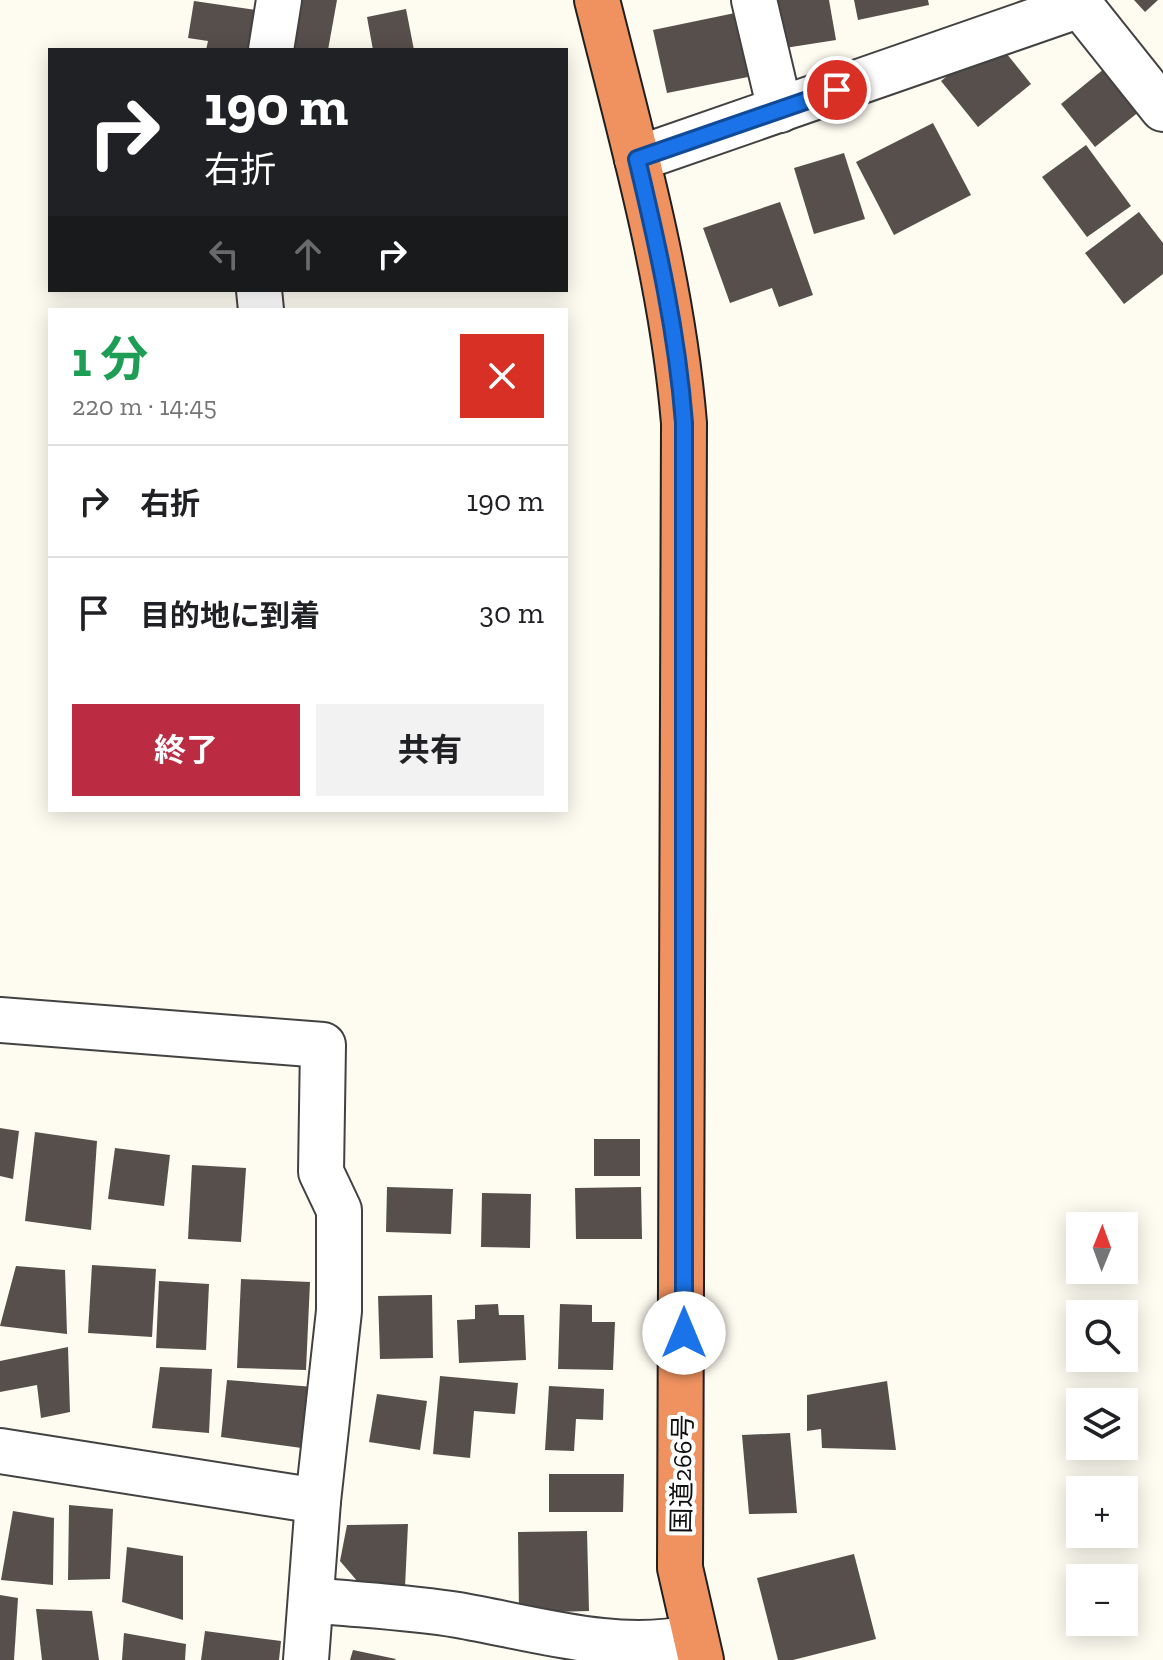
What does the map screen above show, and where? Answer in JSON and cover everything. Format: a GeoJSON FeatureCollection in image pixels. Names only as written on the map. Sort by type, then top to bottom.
{"type":"FeatureCollection","features":[{"type":"Feature","properties":{"kind":"highway","name":"国道266号"},"geometry":{"type":"LineString","coordinates":[[597,0],[666,280],[678,347],[684,423],[680,1650]]}},
{"type":"Feature","properties":{"kind":"street"},"geometry":{"type":"LineString","coordinates":[[271,48],[279,0]]}},
{"type":"Feature","properties":{"kind":"street"},"geometry":{"type":"LineString","coordinates":[[754,0],[780,110]]}},
{"type":"Feature","properties":{"kind":"street"},"geometry":{"type":"LineString","coordinates":[[637,159],[1080,5],[1163,109]]}},
{"type":"Feature","properties":{"kind":"street"},"geometry":{"type":"LineString","coordinates":[[0,1020],[323,1045],[321,1172],[339,1210],[339,1311],[318,1501],[306,1660]]}},
{"type":"Feature","properties":{"kind":"street"},"geometry":{"type":"LineString","coordinates":[[0,1451],[318,1501]]}},
{"type":"Feature","properties":{"kind":"street"},"geometry":{"type":"LineString","coordinates":[[311,1600],[452,1614],[680,1650]]}},
{"type":"Feature","properties":{"kind":"building"},"geometry":{"type":"Polygon","coordinates":[[[298,0],[337,0],[328,48],[289,48],[298,0]]]}},
{"type":"Feature","properties":{"kind":"building"},"geometry":{"type":"Polygon","coordinates":[[[764,0],[829,0],[836,40],[772,50],[764,0]]]}},
{"type":"Feature","properties":{"kind":"building"},"geometry":{"type":"Polygon","coordinates":[[[854,0],[928,0],[929,5],[858,20],[854,0]]]}},
{"type":"Feature","properties":{"kind":"building"},"geometry":{"type":"Polygon","coordinates":[[[1134,0],[1158,0],[1145,12],[1134,0]]]}},
{"type":"Feature","properties":{"kind":"building"},"geometry":{"type":"Polygon","coordinates":[[[194,1],[256,10],[250,48],[206,48],[208,41],[188,38],[194,1]]]}},
{"type":"Feature","properties":{"kind":"building"},"geometry":{"type":"Polygon","coordinates":[[[406,9],[414,48],[373,48],[367,17],[406,9]]]}},
{"type":"Feature","properties":{"kind":"building"},"geometry":{"type":"Polygon","coordinates":[[[735,13],[748,77],[667,93],[653,30],[735,13]]]}},
{"type":"Feature","properties":{"kind":"building"},"geometry":{"type":"Polygon","coordinates":[[[994,38],[1031,84],[978,127],[941,81],[994,38]]]}},
{"type":"Feature","properties":{"kind":"building"},"geometry":{"type":"Polygon","coordinates":[[[1110,64],[1145,107],[1095,147],[1061,104],[1110,64]]]}},
{"type":"Feature","properties":{"kind":"building"},"geometry":{"type":"Polygon","coordinates":[[[933,123],[971,195],[894,235],[856,162],[933,123]]]}},
{"type":"Feature","properties":{"kind":"building"},"geometry":{"type":"Polygon","coordinates":[[[1086,145],[1131,206],[1087,237],[1042,177],[1086,145]]]}},
{"type":"Feature","properties":{"kind":"building"},"geometry":{"type":"Polygon","coordinates":[[[844,153],[865,219],[814,234],[794,168],[844,153]]]}},
{"type":"Feature","properties":{"kind":"building"},"geometry":{"type":"Polygon","coordinates":[[[780,202],[813,295],[779,307],[772,288],[730,303],[703,228],[780,202]]]}},
{"type":"Feature","properties":{"kind":"building"},"geometry":{"type":"Polygon","coordinates":[[[1139,212],[1163,243],[1163,274],[1124,304],[1085,253],[1139,212]]]}},
{"type":"Feature","properties":{"kind":"building"},"geometry":{"type":"Polygon","coordinates":[[[0,1128],[19,1131],[13,1179],[0,1176],[0,1128]]]}},
{"type":"Feature","properties":{"kind":"building"},"geometry":{"type":"Polygon","coordinates":[[[35,1132],[97,1141],[91,1230],[25,1221],[35,1132]]]}},
{"type":"Feature","properties":{"kind":"building"},"geometry":{"type":"Polygon","coordinates":[[[594,1139],[640,1139],[640,1176],[594,1176],[594,1139]]]}},
{"type":"Feature","properties":{"kind":"building"},"geometry":{"type":"Polygon","coordinates":[[[115,1148],[170,1155],[164,1206],[108,1199],[115,1148]]]}},
{"type":"Feature","properties":{"kind":"building"},"geometry":{"type":"Polygon","coordinates":[[[192,1165],[246,1168],[241,1242],[188,1239],[192,1165]]]}},
{"type":"Feature","properties":{"kind":"building"},"geometry":{"type":"Polygon","coordinates":[[[387,1187],[453,1189],[451,1234],[386,1232],[387,1187]]]}},
{"type":"Feature","properties":{"kind":"building"},"geometry":{"type":"Polygon","coordinates":[[[641,1187],[642,1239],[576,1239],[575,1188],[641,1187]]]}},
{"type":"Feature","properties":{"kind":"building"},"geometry":{"type":"Polygon","coordinates":[[[482,1193],[531,1194],[530,1248],[481,1247],[482,1193]]]}},
{"type":"Feature","properties":{"kind":"building"},"geometry":{"type":"Polygon","coordinates":[[[92,1265],[156,1269],[152,1337],[88,1333],[92,1265]]]}},
{"type":"Feature","properties":{"kind":"building"},"geometry":{"type":"Polygon","coordinates":[[[16,1266],[65,1270],[67,1334],[0,1326],[16,1266]]]}},
{"type":"Feature","properties":{"kind":"building"},"geometry":{"type":"Polygon","coordinates":[[[241,1279],[310,1282],[306,1370],[237,1368],[241,1279]]]}},
{"type":"Feature","properties":{"kind":"building"},"geometry":{"type":"Polygon","coordinates":[[[159,1281],[209,1284],[206,1350],[156,1348],[159,1281]]]}},
{"type":"Feature","properties":{"kind":"building"},"geometry":{"type":"Polygon","coordinates":[[[432,1295],[433,1358],[380,1359],[378,1296],[432,1295]]]}},
{"type":"Feature","properties":{"kind":"building"},"geometry":{"type":"Polygon","coordinates":[[[498,1304],[499,1315],[524,1315],[526,1360],[459,1363],[457,1320],[475,1319],[475,1305],[498,1304]]]}},
{"type":"Feature","properties":{"kind":"building"},"geometry":{"type":"Polygon","coordinates":[[[560,1304],[592,1305],[592,1322],[615,1322],[613,1370],[558,1369],[560,1304]]]}},
{"type":"Feature","properties":{"kind":"building"},"geometry":{"type":"Polygon","coordinates":[[[68,1347],[70,1412],[41,1418],[37,1385],[0,1392],[0,1361],[68,1347]]]}},
{"type":"Feature","properties":{"kind":"building"},"geometry":{"type":"Polygon","coordinates":[[[160,1367],[212,1369],[209,1433],[152,1428],[160,1367]]]}},
{"type":"Feature","properties":{"kind":"building"},"geometry":{"type":"Polygon","coordinates":[[[440,1376],[518,1383],[515,1414],[474,1411],[470,1458],[433,1454],[440,1376]]]}},
{"type":"Feature","properties":{"kind":"building"},"geometry":{"type":"Polygon","coordinates":[[[227,1380],[314,1387],[309,1449],[221,1437],[227,1380]]]}},
{"type":"Feature","properties":{"kind":"building"},"geometry":{"type":"Polygon","coordinates":[[[887,1381],[896,1450],[822,1448],[821,1429],[807,1431],[807,1395],[887,1381]]]}},
{"type":"Feature","properties":{"kind":"building"},"geometry":{"type":"Polygon","coordinates":[[[549,1386],[604,1389],[603,1420],[576,1419],[574,1451],[545,1450],[549,1386]]]}},
{"type":"Feature","properties":{"kind":"building"},"geometry":{"type":"Polygon","coordinates":[[[377,1394],[427,1401],[420,1450],[369,1442],[377,1394]]]}},
{"type":"Feature","properties":{"kind":"building"},"geometry":{"type":"Polygon","coordinates":[[[790,1433],[797,1513],[749,1514],[742,1435],[790,1433]]]}},
{"type":"Feature","properties":{"kind":"building"},"geometry":{"type":"Polygon","coordinates":[[[549,1474],[624,1474],[623,1512],[549,1512],[549,1474]]]}},
{"type":"Feature","properties":{"kind":"building"},"geometry":{"type":"Polygon","coordinates":[[[69,1505],[113,1509],[110,1579],[68,1580],[69,1505]]]}},
{"type":"Feature","properties":{"kind":"building"},"geometry":{"type":"Polygon","coordinates":[[[13,1511],[54,1518],[53,1585],[1,1580],[13,1511]]]}},
{"type":"Feature","properties":{"kind":"building"},"geometry":{"type":"Polygon","coordinates":[[[408,1524],[405,1587],[358,1582],[340,1561],[347,1525],[408,1524]]]}},
{"type":"Feature","properties":{"kind":"building"},"geometry":{"type":"Polygon","coordinates":[[[587,1531],[589,1611],[519,1613],[518,1532],[587,1531]]]}},
{"type":"Feature","properties":{"kind":"building"},"geometry":{"type":"Polygon","coordinates":[[[127,1547],[183,1556],[183,1620],[122,1602],[127,1547]]]}},
{"type":"Feature","properties":{"kind":"building"},"geometry":{"type":"Polygon","coordinates":[[[854,1554],[876,1639],[793,1660],[778,1660],[757,1578],[854,1554]]]}},
{"type":"Feature","properties":{"kind":"building"},"geometry":{"type":"Polygon","coordinates":[[[0,1595],[18,1598],[14,1660],[0,1660],[0,1595]]]}},
{"type":"Feature","properties":{"kind":"building"},"geometry":{"type":"Polygon","coordinates":[[[36,1609],[92,1611],[99,1660],[42,1660],[36,1609]]]}},
{"type":"Feature","properties":{"kind":"building"},"geometry":{"type":"Polygon","coordinates":[[[205,1631],[281,1641],[279,1660],[201,1660],[205,1631]]]}},
{"type":"Feature","properties":{"kind":"building"},"geometry":{"type":"Polygon","coordinates":[[[124,1633],[186,1644],[185,1660],[122,1660],[124,1633]]]}},
{"type":"Feature","properties":{"kind":"building"},"geometry":{"type":"Polygon","coordinates":[[[353,1650],[396,1659],[350,1660],[353,1650]]]}},
{"type":"Feature","properties":{"kind":"route"},"geometry":{"type":"LineString","coordinates":[[684,1333],[684,423],[678,347],[666,280],[637,159],[837,90]]}}]}
